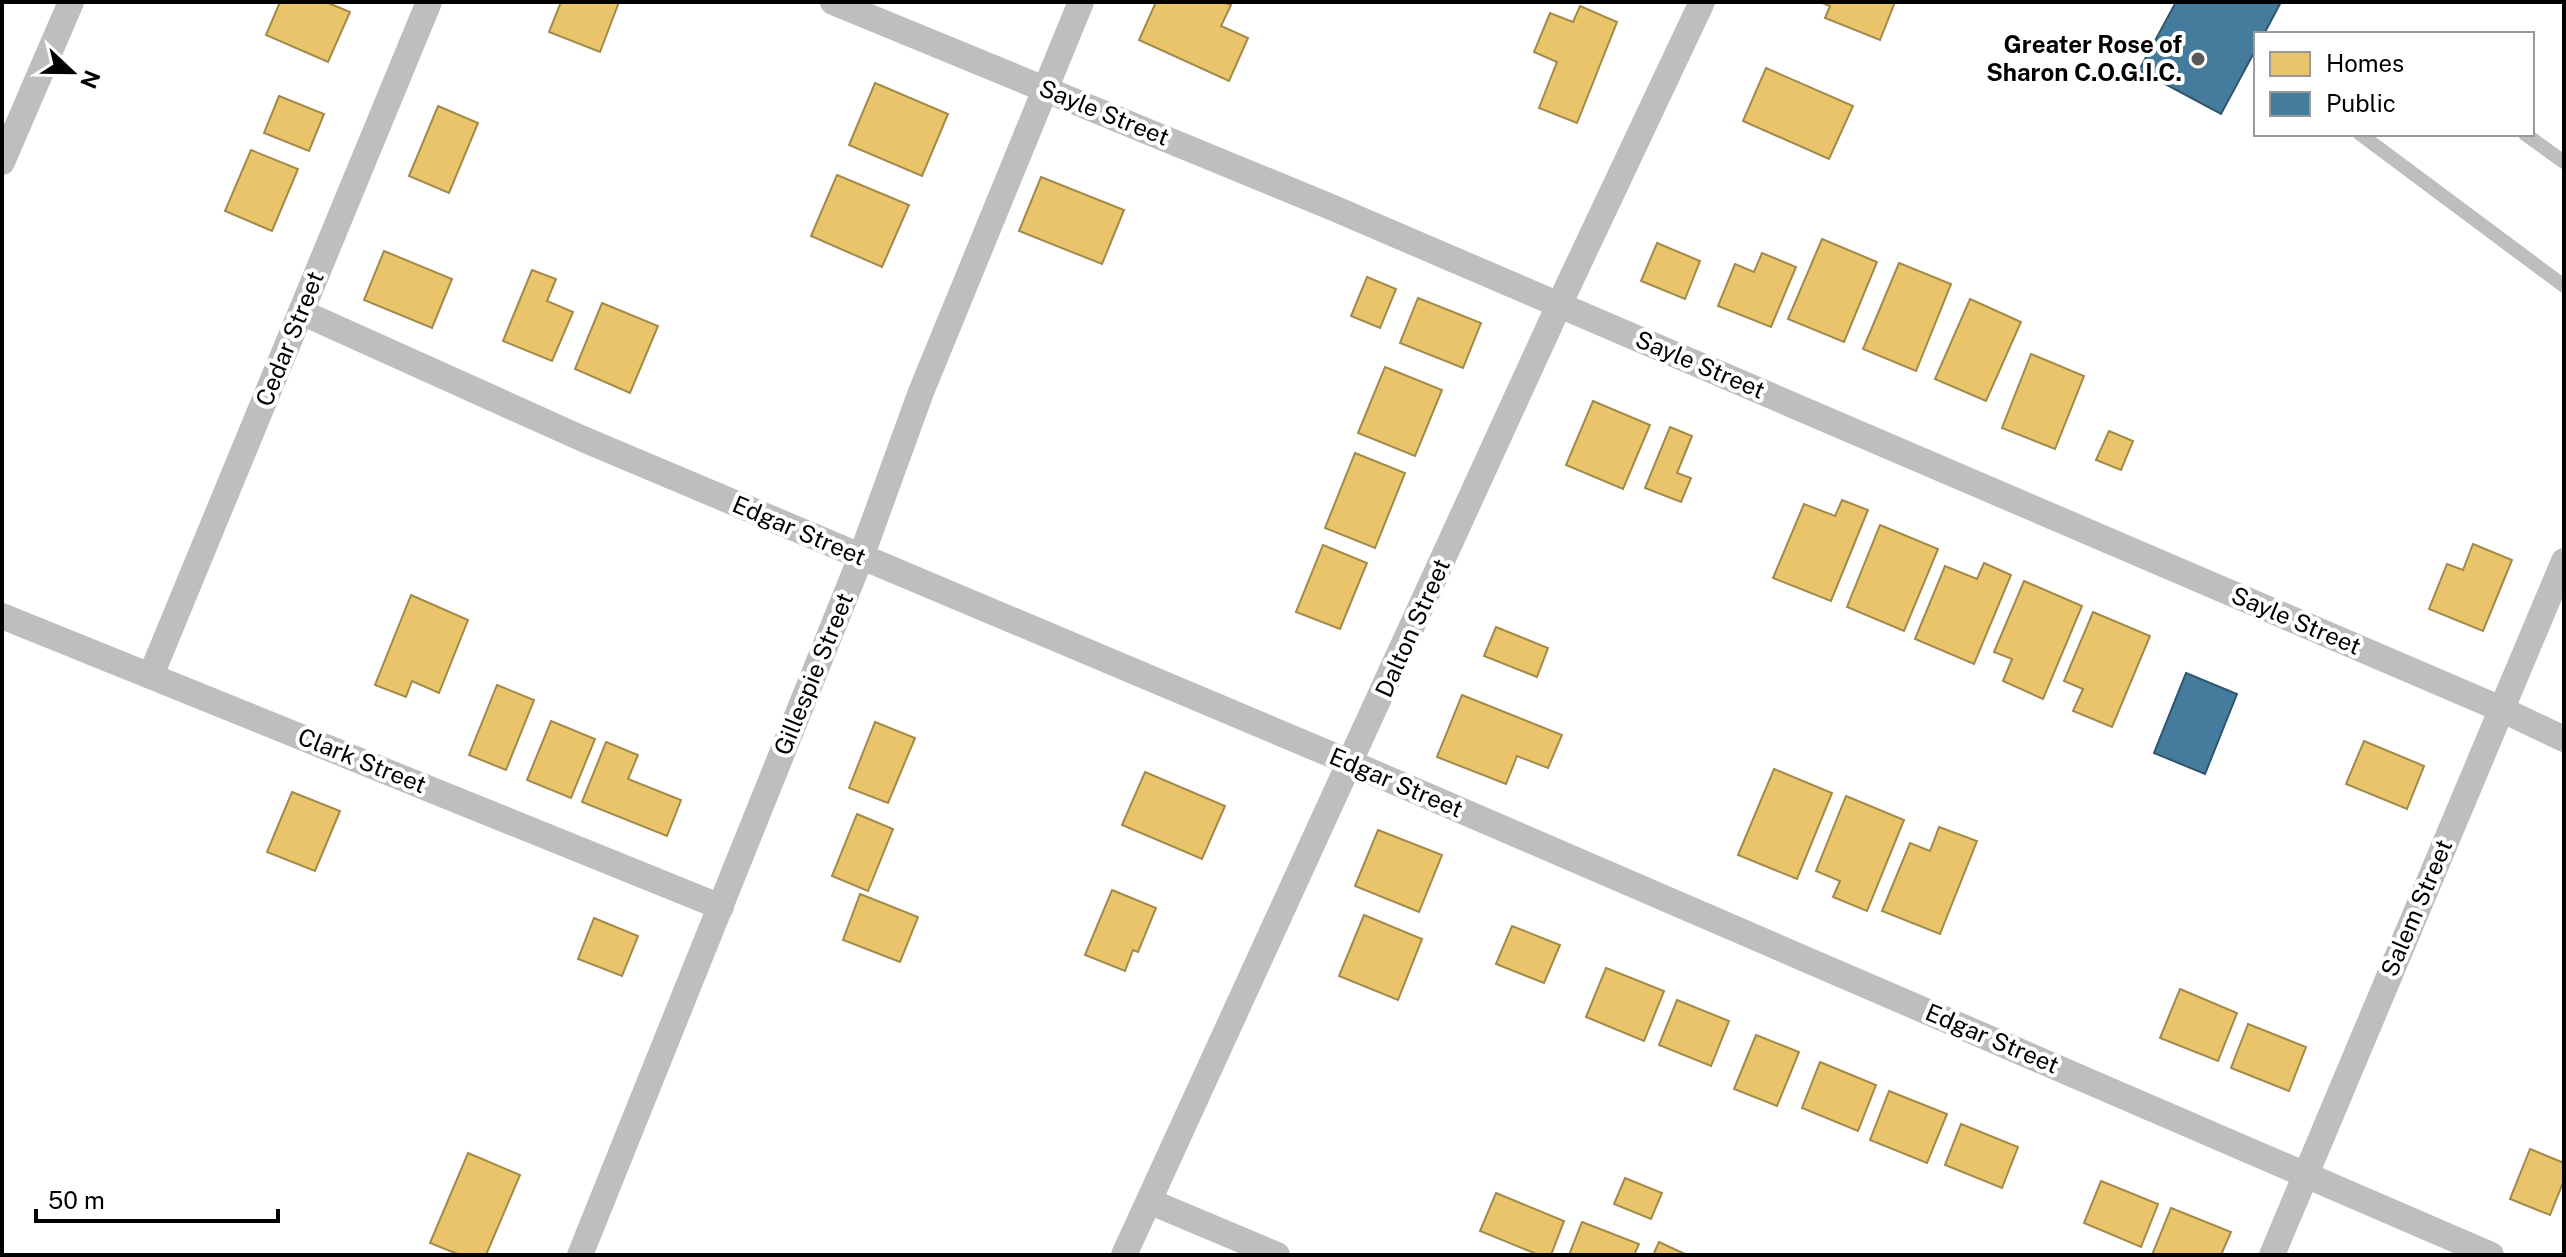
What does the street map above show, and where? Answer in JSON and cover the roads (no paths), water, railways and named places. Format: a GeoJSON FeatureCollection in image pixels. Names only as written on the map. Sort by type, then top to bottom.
{"type":"FeatureCollection","features":[{"type":"Feature","properties":{"kind":"street"},"geometry":{"type":"LineString","coordinates":[[2,162],[71,2]]}},
{"type":"Feature","properties":{"kind":"street","name":"Cedar Street"},"geometry":{"type":"LineString","coordinates":[[151,675],[429,2]]}},
{"type":"Feature","properties":{"kind":"street","name":"Sayle Street"},"geometry":{"type":"LineString","coordinates":[[833,2],[1559,305],[2501,709],[2564,739]]}},
{"type":"Feature","properties":{"kind":"street","name":"Gillespie Street"},"geometry":{"type":"LineString","coordinates":[[580,1255],[861,557],[921,392],[1081,2]]}},
{"type":"Feature","properties":{"kind":"street","name":"Dalton Street"},"geometry":{"type":"LineString","coordinates":[[1124,1255],[1151,1202],[1559,305],[1702,2]]}},
{"type":"Feature","properties":{"kind":"street","name":"Edgar Street"},"geometry":{"type":"LineString","coordinates":[[301,312],[583,439],[1351,763],[2491,1255]]}},
{"type":"Feature","properties":{"kind":"street","name":"Salem Street"},"geometry":{"type":"LineString","coordinates":[[2272,1255],[2564,561]]}},
{"type":"Feature","properties":{"kind":"street","name":"Clark Street"},"geometry":{"type":"LineString","coordinates":[[2,616],[721,907]]}},
{"type":"Feature","properties":{"kind":"street"},"geometry":{"type":"LineString","coordinates":[[1151,1202],[1277,1255]]}},
{"type":"Feature","properties":{"kind":"lane"},"geometry":{"type":"LineString","coordinates":[[2363,136],[2564,286]]}},
{"type":"Feature","properties":{"kind":"lane"},"geometry":{"type":"LineString","coordinates":[[2528,136],[2564,162]]}},
{"type":"Feature","properties":{"kind":"place","name":"Greater Rose of Sharon C.O.G.I.C."},"geometry":{"type":"Point","coordinates":[2198,59]}}]}
